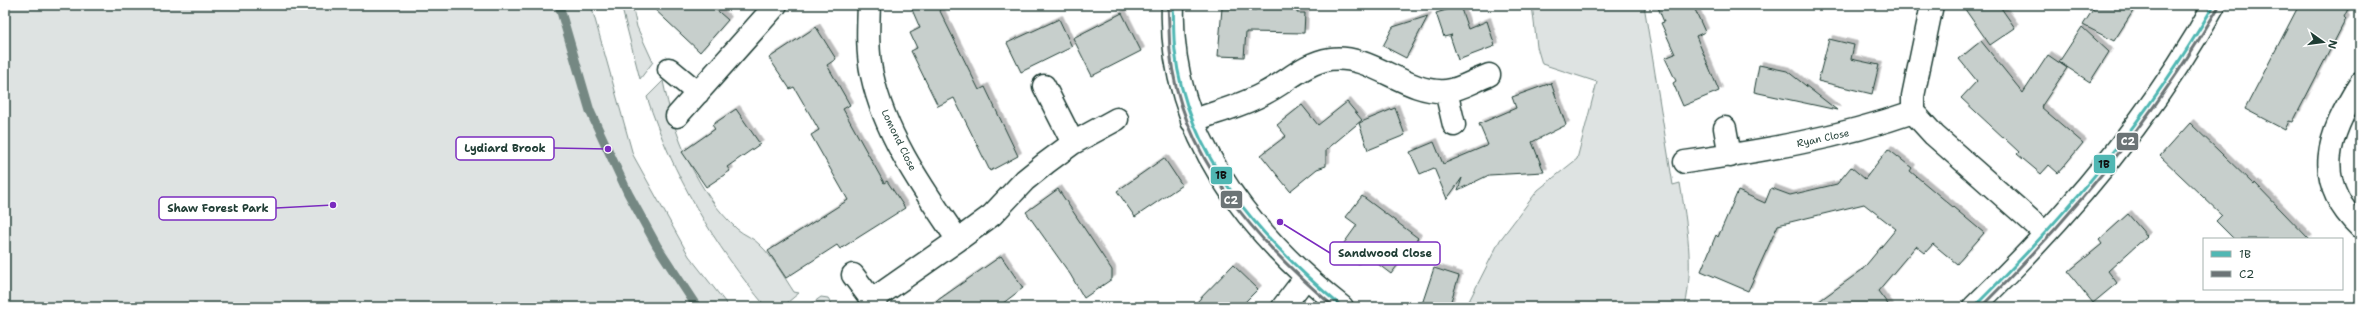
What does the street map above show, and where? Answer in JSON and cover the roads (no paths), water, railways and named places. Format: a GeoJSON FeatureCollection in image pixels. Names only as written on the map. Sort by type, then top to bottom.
{"type":"FeatureCollection","features":[{"type":"Feature","properties":{"kind":"street"},"geometry":{"type":"LineString","coordinates":[[677,116],[776,5]]}},
{"type":"Feature","properties":{"kind":"street","name":"Lomond Close"},"geometry":{"type":"LineString","coordinates":[[869,5],[868,32],[872,75],[885,118],[908,162],[958,240]]}},
{"type":"Feature","properties":{"kind":"street"},"geometry":{"type":"LineString","coordinates":[[1173,5],[1172,21],[1178,69],[1192,121],[1202,146],[1227,188],[1264,235],[1306,277],[1342,307]]}},
{"type":"Feature","properties":{"kind":"street"},"geometry":{"type":"LineString","coordinates":[[1932,5],[1915,82],[1913,112],[1944,144],[2045,233]]}},
{"type":"Feature","properties":{"kind":"street"},"geometry":{"type":"LineString","coordinates":[[1974,307],[2077,199],[2150,107],[2214,5]]}},
{"type":"Feature","properties":{"kind":"street"},"geometry":{"type":"LineString","coordinates":[[1192,121],[1264,94],[1306,67],[1330,59],[1352,60],[1428,89],[1446,91],[1489,75]]}},
{"type":"Feature","properties":{"kind":"street"},"geometry":{"type":"LineString","coordinates":[[669,69],[698,94]]}},
{"type":"Feature","properties":{"kind":"street"},"geometry":{"type":"LineString","coordinates":[[2360,84],[2339,121],[2330,142],[2328,154],[2330,175],[2337,200],[2360,227]]}},
{"type":"Feature","properties":{"kind":"street"},"geometry":{"type":"LineString","coordinates":[[1044,86],[1073,143]]}},
{"type":"Feature","properties":{"kind":"street"},"geometry":{"type":"LineString","coordinates":[[1446,91],[1454,125]]}},
{"type":"Feature","properties":{"kind":"street","name":"Ryan Close"},"geometry":{"type":"LineString","coordinates":[[1685,162],[1730,156],[1856,131],[1913,112]]}},
{"type":"Feature","properties":{"kind":"street"},"geometry":{"type":"LineString","coordinates":[[853,275],[875,303],[992,215],[1025,180],[1073,143],[1117,119]]}},
{"type":"Feature","properties":{"kind":"street"},"geometry":{"type":"LineString","coordinates":[[1725,128],[1730,156]]}},
{"type":"Feature","properties":{"kind":"street"},"geometry":{"type":"LineString","coordinates":[[1283,307],[1306,277]]}},
{"type":"Feature","properties":{"kind":"waterway"},"geometry":{"type":"LineString","coordinates":[[559,5],[590,111],[628,193],[657,246],[697,307]]}},
{"type":"Feature","properties":{"kind":"place","name":"Lydiard Brook"},"geometry":{"type":"Point","coordinates":[608,149]}},
{"type":"Feature","properties":{"kind":"place","name":"Shaw Forest Park"},"geometry":{"type":"Point","coordinates":[333,205]}},
{"type":"Feature","properties":{"kind":"place","name":"Sandwood Close"},"geometry":{"type":"Point","coordinates":[1280,222]}}]}
